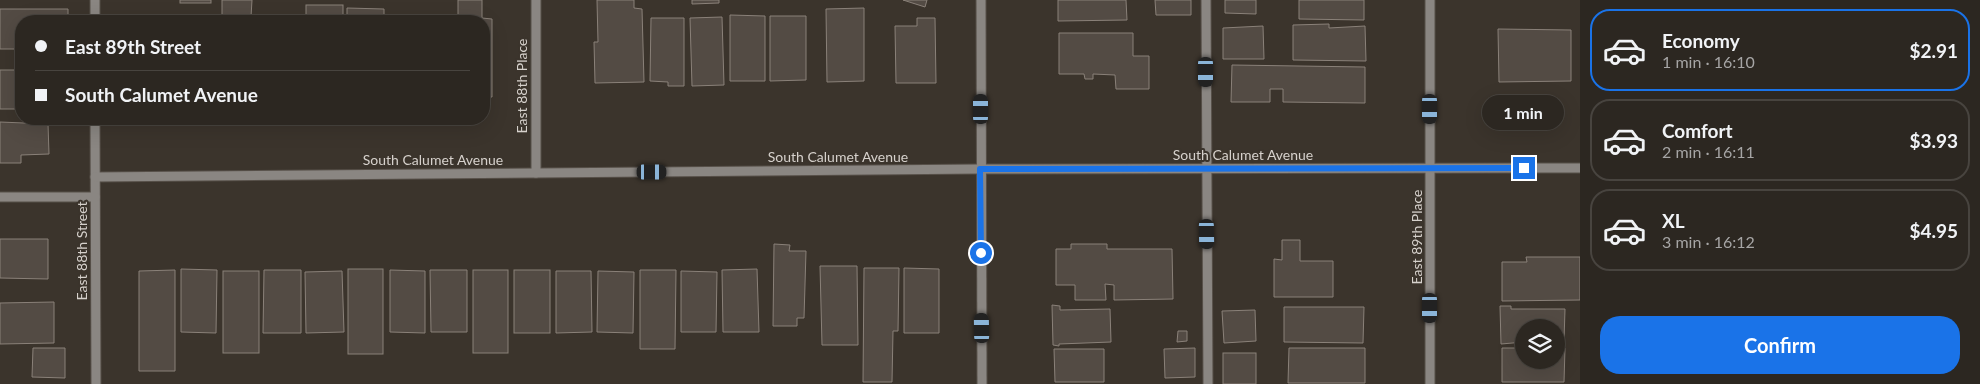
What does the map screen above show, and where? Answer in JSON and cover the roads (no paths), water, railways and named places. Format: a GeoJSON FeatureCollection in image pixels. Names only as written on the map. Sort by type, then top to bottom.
{"type":"FeatureCollection","features":[{"type":"Feature","properties":{"kind":"street"},"geometry":{"type":"LineString","coordinates":[[94,0],[95,15]]}},
{"type":"Feature","properties":{"kind":"street","name":"East 88th Place"},"geometry":{"type":"LineString","coordinates":[[536,0],[536,173]]}},
{"type":"Feature","properties":{"kind":"street"},"geometry":{"type":"LineString","coordinates":[[981,0],[982,384]]}},
{"type":"Feature","properties":{"kind":"street"},"geometry":{"type":"LineString","coordinates":[[1206,0],[1208,384]]}},
{"type":"Feature","properties":{"kind":"street","name":"East 89th Place"},"geometry":{"type":"LineString","coordinates":[[1430,0],[1430,384]]}},
{"type":"Feature","properties":{"kind":"street","name":"East 88th Street"},"geometry":{"type":"LineString","coordinates":[[95,125],[96,384]]}},
{"type":"Feature","properties":{"kind":"street","name":"South Calumet Avenue"},"geometry":{"type":"LineString","coordinates":[[95,177],[980,169],[1580,168]]}},
{"type":"Feature","properties":{"kind":"street"},"geometry":{"type":"LineString","coordinates":[[0,198],[95,198]]}}]}
